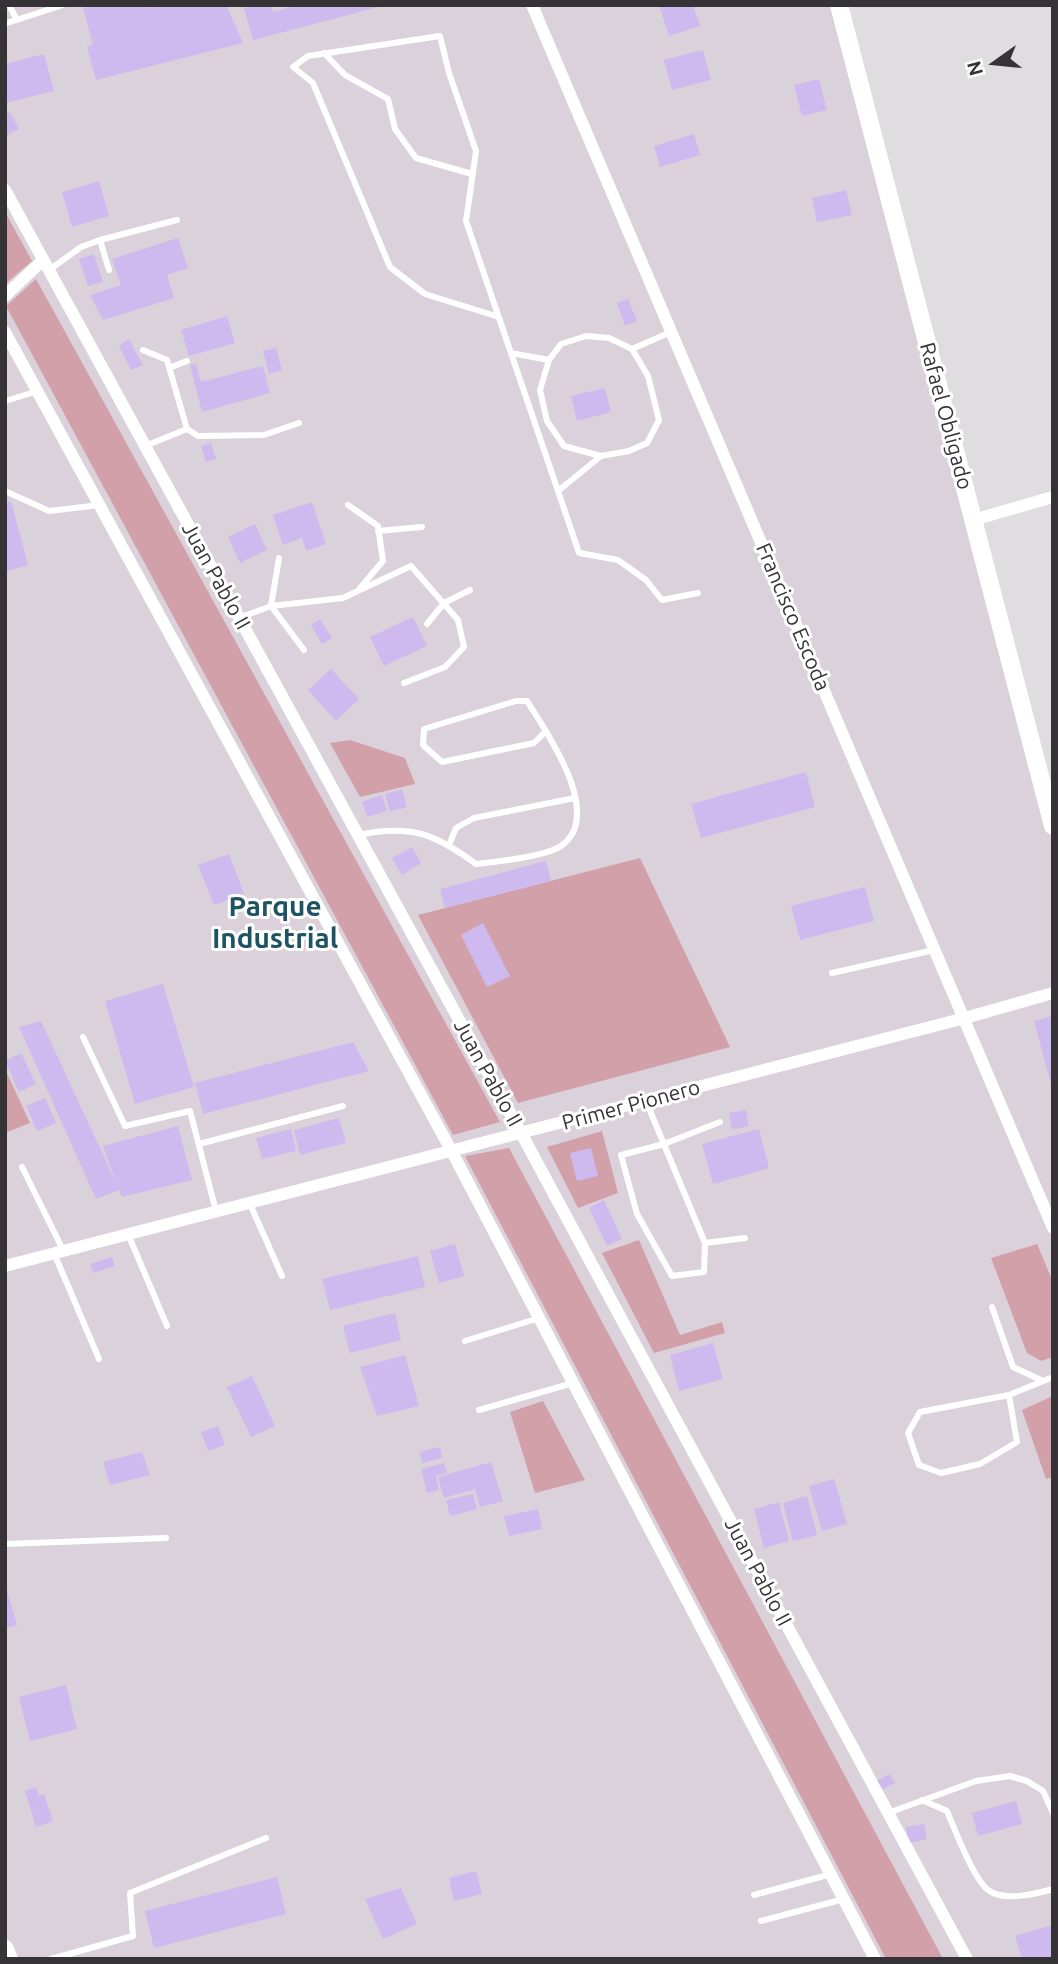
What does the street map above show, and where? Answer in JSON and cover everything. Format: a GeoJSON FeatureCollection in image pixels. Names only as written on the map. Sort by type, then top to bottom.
{"type":"FeatureCollection","features":[{"type":"Feature","properties":{"kind":"street","name":"Francisco Escoda"},"geometry":{"type":"LineString","coordinates":[[532,5],[1053,1228]]}},
{"type":"Feature","properties":{"kind":"street","name":"Rafael Obligado"},"geometry":{"type":"LineString","coordinates":[[839,5],[1053,826]]}},
{"type":"Feature","properties":{"kind":"street","name":"Juan Pablo II"},"geometry":{"type":"LineString","coordinates":[[5,190],[521,1133],[967,1959]]}},
{"type":"Feature","properties":{"kind":"street"},"geometry":{"type":"LineString","coordinates":[[5,296],[46,265]]}},
{"type":"Feature","properties":{"kind":"street"},"geometry":{"type":"LineString","coordinates":[[5,332],[451,1150],[875,1959]]}},
{"type":"Feature","properties":{"kind":"street"},"geometry":{"type":"LineString","coordinates":[[973,520],[1053,497]]}},
{"type":"Feature","properties":{"kind":"street","name":"Primer Pionero"},"geometry":{"type":"LineString","coordinates":[[5,1266],[1053,993]]}},
{"type":"Feature","properties":{"kind":"street"},"geometry":{"type":"LineString","coordinates":[[5,1949],[9,1959]]}},
{"type":"Feature","properties":{"kind":"lane"},"geometry":{"type":"LineString","coordinates":[[9,5],[17,20]]}},
{"type":"Feature","properties":{"kind":"lane"},"geometry":{"type":"LineString","coordinates":[[7,23],[63,5]]}},
{"type":"Feature","properties":{"kind":"lane"},"geometry":{"type":"LineString","coordinates":[[499,317],[425,293],[390,267],[313,83],[293,67],[309,56],[440,36],[449,72],[476,151],[466,221],[499,317],[579,553],[618,560],[646,580],[662,600],[698,593]]}},
{"type":"Feature","properties":{"kind":"lane"},"geometry":{"type":"LineString","coordinates":[[324,53],[345,75],[388,99],[395,129],[416,158],[472,174]]}},
{"type":"Feature","properties":{"kind":"lane"},"geometry":{"type":"LineString","coordinates":[[46,265],[100,240],[177,220]]}},
{"type":"Feature","properties":{"kind":"lane"},"geometry":{"type":"LineString","coordinates":[[100,240],[109,270]]}},
{"type":"Feature","properties":{"kind":"lane"},"geometry":{"type":"LineString","coordinates":[[632,349],[671,332]]}},
{"type":"Feature","properties":{"kind":"lane"},"geometry":{"type":"LineString","coordinates":[[586,335],[609,338],[632,349],[648,376],[659,420],[647,443],[629,451],[601,456],[564,446],[547,421],[540,390],[549,360],[561,344],[586,335]]}},
{"type":"Feature","properties":{"kind":"lane"},"geometry":{"type":"LineString","coordinates":[[143,350],[167,360],[187,429],[198,436],[264,435],[299,423]]}},
{"type":"Feature","properties":{"kind":"lane"},"geometry":{"type":"LineString","coordinates":[[511,354],[549,360]]}},
{"type":"Feature","properties":{"kind":"lane"},"geometry":{"type":"LineString","coordinates":[[169,368],[187,361]]}},
{"type":"Feature","properties":{"kind":"lane"},"geometry":{"type":"LineString","coordinates":[[5,401],[38,391]]}},
{"type":"Feature","properties":{"kind":"lane"},"geometry":{"type":"LineString","coordinates":[[145,446],[187,429]]}},
{"type":"Feature","properties":{"kind":"lane"},"geometry":{"type":"LineString","coordinates":[[558,491],[601,456]]}},
{"type":"Feature","properties":{"kind":"lane"},"geometry":{"type":"LineString","coordinates":[[5,491],[49,511],[100,505]]}},
{"type":"Feature","properties":{"kind":"lane"},"geometry":{"type":"LineString","coordinates":[[348,505],[378,526],[383,561],[356,592]]}},
{"type":"Feature","properties":{"kind":"lane"},"geometry":{"type":"LineString","coordinates":[[378,531],[422,527]]}},
{"type":"Feature","properties":{"kind":"lane"},"geometry":{"type":"LineString","coordinates":[[279,558],[271,606],[304,650]]}},
{"type":"Feature","properties":{"kind":"lane"},"geometry":{"type":"LineString","coordinates":[[239,618],[271,606],[343,598],[411,566],[458,620],[464,647],[445,667],[404,683]]}},
{"type":"Feature","properties":{"kind":"lane"},"geometry":{"type":"LineString","coordinates":[[427,624],[444,603],[470,590]]}},
{"type":"Feature","properties":{"kind":"lane"},"geometry":{"type":"LineString","coordinates":[[358,835],[384,829],[409,830],[449,845],[476,864],[520,858],[561,846],[576,827],[578,806],[559,751],[527,701],[516,701],[424,729],[423,745],[442,762],[534,743],[546,731]]}},
{"type":"Feature","properties":{"kind":"lane"},"geometry":{"type":"LineString","coordinates":[[449,845],[456,828],[474,818],[575,798]]}},
{"type":"Feature","properties":{"kind":"lane"},"geometry":{"type":"LineString","coordinates":[[832,973],[935,950]]}},
{"type":"Feature","properties":{"kind":"lane"},"geometry":{"type":"LineString","coordinates":[[83,1037],[125,1126],[190,1111],[216,1211]]}},
{"type":"Feature","properties":{"kind":"lane"},"geometry":{"type":"LineString","coordinates":[[646,1101],[664,1143],[705,1243],[704,1272],[673,1276],[637,1214],[621,1155],[664,1143],[720,1122]]}},
{"type":"Feature","properties":{"kind":"lane"},"geometry":{"type":"LineString","coordinates":[[199,1144],[343,1107]]}},
{"type":"Feature","properties":{"kind":"lane"},"geometry":{"type":"LineString","coordinates":[[22,1167],[59,1252],[99,1359]]}},
{"type":"Feature","properties":{"kind":"lane"},"geometry":{"type":"LineString","coordinates":[[250,1202],[282,1276]]}},
{"type":"Feature","properties":{"kind":"lane"},"geometry":{"type":"LineString","coordinates":[[128,1234],[167,1326]]}},
{"type":"Feature","properties":{"kind":"lane"},"geometry":{"type":"LineString","coordinates":[[705,1243],[745,1238]]}},
{"type":"Feature","properties":{"kind":"lane"},"geometry":{"type":"LineString","coordinates":[[992,1307],[1013,1367],[1041,1380]]}},
{"type":"Feature","properties":{"kind":"lane"},"geometry":{"type":"LineString","coordinates":[[465,1341],[539,1318]]}},
{"type":"Feature","properties":{"kind":"lane"},"geometry":{"type":"LineString","coordinates":[[1009,1395],[1017,1442],[980,1464],[941,1473],[919,1465],[908,1433],[920,1412],[1009,1395],[1053,1377]]}},
{"type":"Feature","properties":{"kind":"lane"},"geometry":{"type":"LineString","coordinates":[[479,1410],[573,1383]]}},
{"type":"Feature","properties":{"kind":"lane"},"geometry":{"type":"LineString","coordinates":[[5,1544],[166,1538]]}},
{"type":"Feature","properties":{"kind":"lane"},"geometry":{"type":"LineString","coordinates":[[888,1813],[976,1781],[1010,1776],[1027,1781],[1043,1791],[1053,1812]]}},
{"type":"Feature","properties":{"kind":"lane"},"geometry":{"type":"LineString","coordinates":[[922,1800],[947,1811],[973,1870],[988,1891],[1011,1897],[1053,1889]]}},
{"type":"Feature","properties":{"kind":"lane"},"geometry":{"type":"LineString","coordinates":[[51,1959],[133,1936],[130,1893],[266,1838]]}},
{"type":"Feature","properties":{"kind":"lane"},"geometry":{"type":"LineString","coordinates":[[754,1895],[831,1874]]}},
{"type":"Feature","properties":{"kind":"lane"},"geometry":{"type":"LineString","coordinates":[[761,1921],[844,1899]]}},
{"type":"Feature","properties":{"kind":"shaded area"},"geometry":{"type":"Polygon","coordinates":[[[5,5],[839,5],[1053,826],[1053,1959],[9,1959],[5,1949],[5,5]]]}},
{"type":"Feature","properties":{"kind":"shaded area"},"geometry":{"type":"Polygon","coordinates":[[[5,212],[32,261],[5,284],[5,212]]]}},
{"type":"Feature","properties":{"kind":"shaded area"},"geometry":{"type":"Polygon","coordinates":[[[36,279],[500,1122],[453,1135],[6,306],[36,279]]]}},
{"type":"Feature","properties":{"kind":"shaded area"},"geometry":{"type":"Polygon","coordinates":[[[350,740],[405,758],[415,784],[360,797],[330,743],[350,740]]]}},
{"type":"Feature","properties":{"kind":"shaded area"},"geometry":{"type":"Polygon","coordinates":[[[640,858],[730,1047],[518,1103],[418,915],[640,858]]]}},
{"type":"Feature","properties":{"kind":"shaded area"},"geometry":{"type":"Polygon","coordinates":[[[5,1069],[30,1123],[5,1133],[5,1069]]]}},
{"type":"Feature","properties":{"kind":"shaded area"},"geometry":{"type":"Polygon","coordinates":[[[602,1131],[618,1193],[578,1208],[547,1147],[602,1131]]]}},
{"type":"Feature","properties":{"kind":"shaded area"},"geometry":{"type":"Polygon","coordinates":[[[509,1148],[943,1959],[886,1959],[465,1156],[509,1148]]]}},
{"type":"Feature","properties":{"kind":"shaded area"},"geometry":{"type":"Polygon","coordinates":[[[639,1240],[680,1335],[722,1322],[725,1333],[654,1353],[602,1253],[639,1240]]]}},
{"type":"Feature","properties":{"kind":"shaded area"},"geometry":{"type":"Polygon","coordinates":[[[1037,1244],[1053,1282],[1053,1357],[1041,1361],[1027,1353],[991,1258],[1037,1244]]]}},
{"type":"Feature","properties":{"kind":"shaded area"},"geometry":{"type":"Polygon","coordinates":[[[1053,1396],[1053,1477],[1046,1479],[1022,1410],[1053,1396]]]}},
{"type":"Feature","properties":{"kind":"shaded area"},"geometry":{"type":"Polygon","coordinates":[[[543,1401],[585,1480],[535,1493],[510,1412],[543,1401]]]}},
{"type":"Feature","properties":{"kind":"building"},"geometry":{"type":"Polygon","coordinates":[[[95,5],[150,5],[150,8],[160,5],[226,5],[243,43],[96,80],[87,47],[93,45],[83,8],[95,5]]]}},
{"type":"Feature","properties":{"kind":"building"},"geometry":{"type":"Polygon","coordinates":[[[271,5],[273,12],[299,5],[382,6],[253,40],[244,8],[271,5]]]}},
{"type":"Feature","properties":{"kind":"building"},"geometry":{"type":"Polygon","coordinates":[[[659,5],[693,5],[700,26],[669,36],[659,5]]]}},
{"type":"Feature","properties":{"kind":"building"},"geometry":{"type":"Polygon","coordinates":[[[703,50],[711,80],[672,90],[664,60],[703,50]]]}},
{"type":"Feature","properties":{"kind":"building"},"geometry":{"type":"Polygon","coordinates":[[[44,54],[54,91],[5,103],[5,64],[44,54]]]}},
{"type":"Feature","properties":{"kind":"building"},"geometry":{"type":"Polygon","coordinates":[[[819,79],[827,110],[802,116],[794,85],[819,79]]]}},
{"type":"Feature","properties":{"kind":"building"},"geometry":{"type":"Polygon","coordinates":[[[10,112],[19,129],[5,136],[5,115],[10,112]]]}},
{"type":"Feature","properties":{"kind":"building"},"geometry":{"type":"Polygon","coordinates":[[[694,134],[700,155],[660,167],[654,146],[694,134]]]}},
{"type":"Feature","properties":{"kind":"building"},"geometry":{"type":"Polygon","coordinates":[[[99,181],[109,216],[72,227],[62,192],[99,181]]]}},
{"type":"Feature","properties":{"kind":"building"},"geometry":{"type":"Polygon","coordinates":[[[846,190],[852,215],[817,222],[812,198],[846,190]]]}},
{"type":"Feature","properties":{"kind":"building"},"geometry":{"type":"Polygon","coordinates":[[[178,238],[188,268],[167,275],[174,298],[103,320],[90,295],[121,285],[112,259],[178,238]]]}},
{"type":"Feature","properties":{"kind":"building"},"geometry":{"type":"Polygon","coordinates":[[[94,254],[103,282],[88,286],[79,259],[94,254]]]}},
{"type":"Feature","properties":{"kind":"building"},"geometry":{"type":"Polygon","coordinates":[[[628,299],[637,321],[625,326],[617,303],[628,299]]]}},
{"type":"Feature","properties":{"kind":"building"},"geometry":{"type":"Polygon","coordinates":[[[227,316],[235,343],[189,356],[181,330],[227,316]]]}},
{"type":"Feature","properties":{"kind":"building"},"geometry":{"type":"Polygon","coordinates":[[[129,339],[143,365],[131,370],[119,346],[129,339]]]}},
{"type":"Feature","properties":{"kind":"building"},"geometry":{"type":"Polygon","coordinates":[[[276,348],[282,370],[269,374],[263,351],[276,348]]]}},
{"type":"Feature","properties":{"kind":"building"},"geometry":{"type":"Polygon","coordinates":[[[196,364],[201,382],[263,366],[270,393],[202,412],[190,365],[196,364]]]}},
{"type":"Feature","properties":{"kind":"building"},"geometry":{"type":"Polygon","coordinates":[[[605,388],[611,412],[577,421],[571,396],[605,388]]]}},
{"type":"Feature","properties":{"kind":"building"},"geometry":{"type":"Polygon","coordinates":[[[211,443],[216,459],[206,462],[201,446],[211,443]]]}},
{"type":"Feature","properties":{"kind":"building"},"geometry":{"type":"Polygon","coordinates":[[[11,501],[28,565],[5,572],[5,503],[11,501]]]}},
{"type":"Feature","properties":{"kind":"building"},"geometry":{"type":"Polygon","coordinates":[[[312,502],[326,544],[306,551],[302,538],[283,545],[273,515],[312,502]]]}},
{"type":"Feature","properties":{"kind":"building"},"geometry":{"type":"Polygon","coordinates":[[[255,524],[267,550],[240,563],[228,537],[255,524]]]}},
{"type":"Feature","properties":{"kind":"building"},"geometry":{"type":"Polygon","coordinates":[[[413,617],[427,646],[384,666],[370,637],[413,617]]]}},
{"type":"Feature","properties":{"kind":"building"},"geometry":{"type":"Polygon","coordinates":[[[320,619],[332,638],[322,644],[311,625],[320,619]]]}},
{"type":"Feature","properties":{"kind":"building"},"geometry":{"type":"Polygon","coordinates":[[[331,669],[359,699],[336,721],[308,690],[331,669]]]}},
{"type":"Feature","properties":{"kind":"building"},"geometry":{"type":"Polygon","coordinates":[[[806,772],[815,807],[701,838],[691,804],[806,772]]]}},
{"type":"Feature","properties":{"kind":"building"},"geometry":{"type":"Polygon","coordinates":[[[402,789],[407,807],[390,811],[385,794],[402,789]]]}},
{"type":"Feature","properties":{"kind":"building"},"geometry":{"type":"Polygon","coordinates":[[[382,795],[387,811],[367,817],[362,802],[382,795]]]}},
{"type":"Feature","properties":{"kind":"building"},"geometry":{"type":"Polygon","coordinates":[[[412,847],[421,863],[402,875],[392,858],[412,847]]]}},
{"type":"Feature","properties":{"kind":"building"},"geometry":{"type":"Polygon","coordinates":[[[229,854],[244,894],[214,905],[198,865],[229,854]]]}},
{"type":"Feature","properties":{"kind":"building"},"geometry":{"type":"Polygon","coordinates":[[[546,861],[551,881],[445,908],[440,889],[546,861]]]}},
{"type":"Feature","properties":{"kind":"building"},"geometry":{"type":"Polygon","coordinates":[[[865,887],[874,921],[800,940],[791,906],[865,887]]]}},
{"type":"Feature","properties":{"kind":"building"},"geometry":{"type":"Polygon","coordinates":[[[483,923],[510,976],[487,987],[461,935],[483,923]]]}},
{"type":"Feature","properties":{"kind":"building"},"geometry":{"type":"Polygon","coordinates":[[[163,984],[194,1087],[135,1104],[105,1001],[163,984]]]}},
{"type":"Feature","properties":{"kind":"building"},"geometry":{"type":"Polygon","coordinates":[[[1053,1016],[1053,1088],[1052,1088],[1034,1021],[1053,1016]]]}},
{"type":"Feature","properties":{"kind":"building"},"geometry":{"type":"Polygon","coordinates":[[[41,1021],[117,1185],[103,1146],[178,1126],[192,1180],[122,1197],[119,1190],[96,1199],[19,1027],[41,1021]]]}},
{"type":"Feature","properties":{"kind":"building"},"geometry":{"type":"Polygon","coordinates":[[[353,1042],[369,1071],[203,1114],[195,1083],[353,1042]]]}},
{"type":"Feature","properties":{"kind":"building"},"geometry":{"type":"Polygon","coordinates":[[[21,1053],[36,1084],[19,1092],[5,1061],[21,1053]]]}},
{"type":"Feature","properties":{"kind":"building"},"geometry":{"type":"Polygon","coordinates":[[[45,1098],[56,1123],[37,1131],[26,1106],[45,1098]]]}},
{"type":"Feature","properties":{"kind":"building"},"geometry":{"type":"Polygon","coordinates":[[[746,1110],[749,1126],[732,1130],[729,1113],[746,1110]]]}},
{"type":"Feature","properties":{"kind":"building"},"geometry":{"type":"Polygon","coordinates":[[[339,1118],[346,1143],[300,1155],[294,1130],[339,1118]]]}},
{"type":"Feature","properties":{"kind":"building"},"geometry":{"type":"Polygon","coordinates":[[[291,1129],[296,1151],[262,1159],[256,1138],[291,1129]]]}},
{"type":"Feature","properties":{"kind":"building"},"geometry":{"type":"Polygon","coordinates":[[[759,1129],[769,1168],[713,1184],[702,1144],[759,1129]]]}},
{"type":"Feature","properties":{"kind":"building"},"geometry":{"type":"Polygon","coordinates":[[[591,1148],[598,1176],[577,1181],[570,1153],[591,1148]]]}},
{"type":"Feature","properties":{"kind":"building"},"geometry":{"type":"Polygon","coordinates":[[[604,1200],[622,1239],[607,1246],[589,1208],[604,1200]]]}},
{"type":"Feature","properties":{"kind":"building"},"geometry":{"type":"Polygon","coordinates":[[[455,1244],[464,1276],[439,1283],[430,1251],[455,1244]]]}},
{"type":"Feature","properties":{"kind":"building"},"geometry":{"type":"Polygon","coordinates":[[[418,1256],[425,1287],[330,1310],[322,1279],[418,1256]]]}},
{"type":"Feature","properties":{"kind":"building"},"geometry":{"type":"Polygon","coordinates":[[[112,1257],[115,1266],[93,1273],[90,1264],[112,1257]]]}},
{"type":"Feature","properties":{"kind":"building"},"geometry":{"type":"Polygon","coordinates":[[[395,1313],[401,1340],[350,1353],[343,1326],[395,1313]]]}},
{"type":"Feature","properties":{"kind":"building"},"geometry":{"type":"Polygon","coordinates":[[[713,1343],[723,1379],[679,1391],[670,1355],[713,1343]]]}},
{"type":"Feature","properties":{"kind":"building"},"geometry":{"type":"Polygon","coordinates":[[[405,1355],[419,1406],[377,1416],[360,1367],[405,1355]]]}},
{"type":"Feature","properties":{"kind":"building"},"geometry":{"type":"Polygon","coordinates":[[[252,1376],[275,1426],[251,1437],[227,1387],[252,1376]]]}},
{"type":"Feature","properties":{"kind":"building"},"geometry":{"type":"Polygon","coordinates":[[[218,1426],[225,1445],[208,1451],[201,1432],[218,1426]]]}},
{"type":"Feature","properties":{"kind":"building"},"geometry":{"type":"Polygon","coordinates":[[[440,1447],[442,1458],[422,1463],[420,1452],[440,1447]]]}},
{"type":"Feature","properties":{"kind":"building"},"geometry":{"type":"Polygon","coordinates":[[[142,1452],[150,1475],[110,1485],[103,1462],[142,1452]]]}},
{"type":"Feature","properties":{"kind":"building"},"geometry":{"type":"Polygon","coordinates":[[[491,1462],[503,1501],[480,1507],[475,1489],[444,1498],[438,1477],[491,1462]]]}},
{"type":"Feature","properties":{"kind":"building"},"geometry":{"type":"Polygon","coordinates":[[[444,1463],[447,1473],[436,1476],[439,1490],[427,1493],[421,1469],[444,1463]]]}},
{"type":"Feature","properties":{"kind":"building"},"geometry":{"type":"Polygon","coordinates":[[[834,1479],[847,1524],[822,1531],[809,1486],[834,1479]]]}},
{"type":"Feature","properties":{"kind":"building"},"geometry":{"type":"Polygon","coordinates":[[[473,1494],[477,1509],[450,1516],[446,1500],[473,1494]]]}},
{"type":"Feature","properties":{"kind":"building"},"geometry":{"type":"Polygon","coordinates":[[[807,1496],[817,1535],[793,1541],[783,1503],[807,1496]]]}},
{"type":"Feature","properties":{"kind":"building"},"geometry":{"type":"Polygon","coordinates":[[[779,1502],[789,1541],[764,1548],[754,1509],[779,1502]]]}},
{"type":"Feature","properties":{"kind":"building"},"geometry":{"type":"Polygon","coordinates":[[[538,1509],[542,1529],[509,1536],[504,1516],[538,1509]]]}},
{"type":"Feature","properties":{"kind":"building"},"geometry":{"type":"Polygon","coordinates":[[[5,1584],[17,1625],[5,1628],[5,1584]]]}},
{"type":"Feature","properties":{"kind":"building"},"geometry":{"type":"Polygon","coordinates":[[[66,1685],[77,1729],[30,1741],[19,1697],[66,1685]]]}},
{"type":"Feature","properties":{"kind":"building"},"geometry":{"type":"Polygon","coordinates":[[[889,1774],[895,1783],[880,1791],[875,1782],[889,1774]]]}},
{"type":"Feature","properties":{"kind":"building"},"geometry":{"type":"Polygon","coordinates":[[[36,1787],[39,1796],[44,1794],[53,1821],[36,1827],[25,1791],[36,1787]]]}},
{"type":"Feature","properties":{"kind":"building"},"geometry":{"type":"Polygon","coordinates":[[[1016,1801],[1022,1824],[978,1836],[972,1813],[1016,1801]]]}},
{"type":"Feature","properties":{"kind":"building"},"geometry":{"type":"Polygon","coordinates":[[[924,1824],[927,1839],[909,1843],[906,1827],[924,1824]]]}},
{"type":"Feature","properties":{"kind":"building"},"geometry":{"type":"Polygon","coordinates":[[[476,1871],[482,1894],[454,1901],[449,1878],[476,1871]]]}},
{"type":"Feature","properties":{"kind":"building"},"geometry":{"type":"Polygon","coordinates":[[[277,1877],[286,1914],[154,1948],[145,1911],[277,1877]]]}},
{"type":"Feature","properties":{"kind":"building"},"geometry":{"type":"Polygon","coordinates":[[[401,1888],[417,1924],[383,1939],[365,1899],[401,1888]]]}},
{"type":"Feature","properties":{"kind":"building"},"geometry":{"type":"Polygon","coordinates":[[[1053,1925],[1053,1956],[1022,1959],[1015,1936],[1053,1925]]]}},
{"type":"Feature","properties":{"kind":"district","name":"Parque Industrial"},"geometry":{"type":"Point","coordinates":[275,923]}}]}
